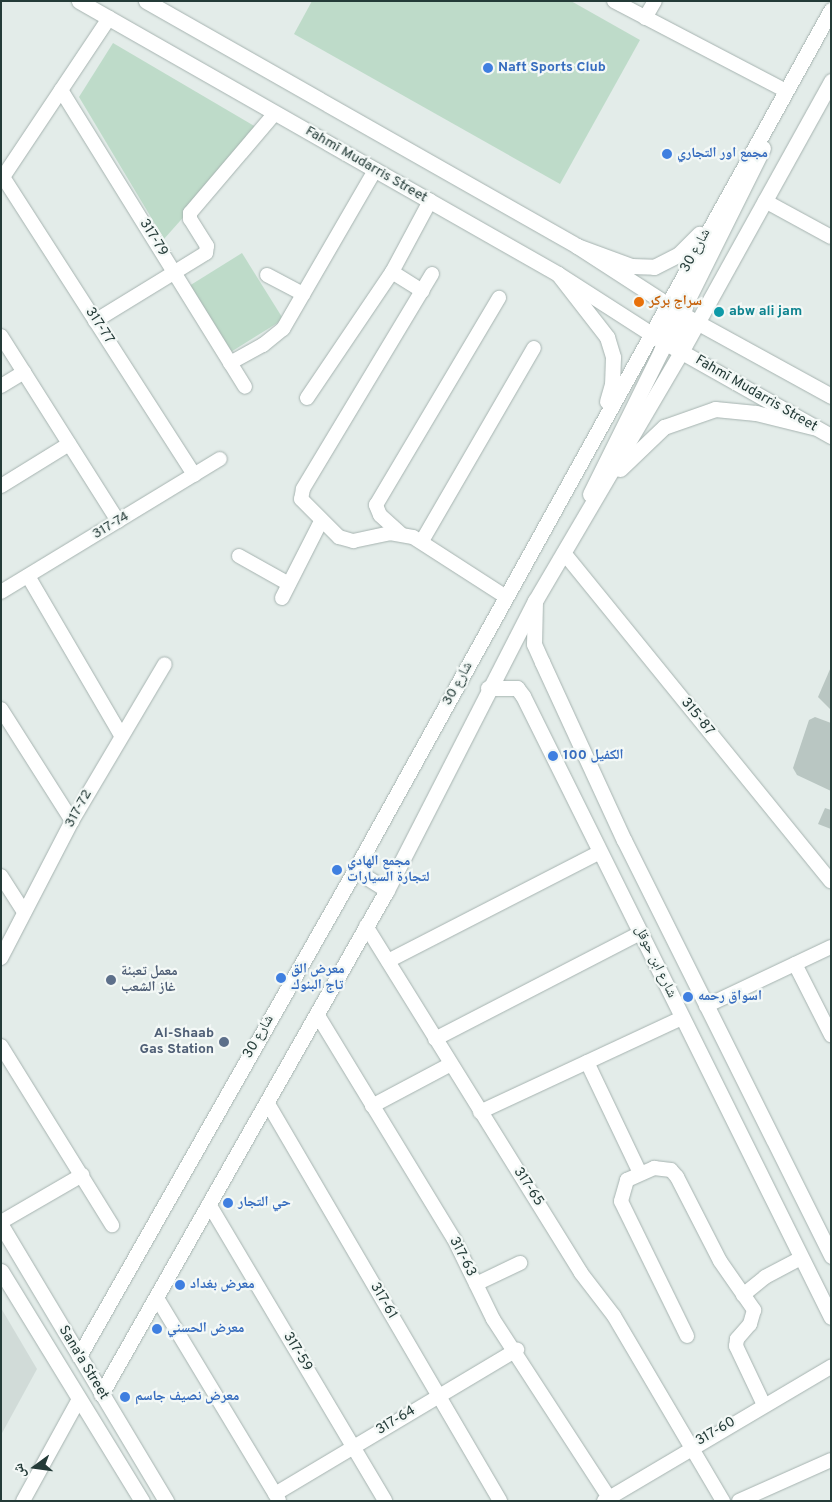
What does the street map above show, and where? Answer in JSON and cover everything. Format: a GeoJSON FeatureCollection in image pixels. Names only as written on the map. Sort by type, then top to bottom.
{"type":"FeatureCollection","features":[{"type":"Feature","properties":{"kind":"main road","name":"Fahmī Mudarris Street"},"geometry":{"type":"LineString","coordinates":[[80,1],[558,274],[664,342],[831,436]]}},
{"type":"Feature","properties":{"kind":"main road"},"geometry":{"type":"LineString","coordinates":[[146,1],[577,246],[682,314],[831,396]]}},
{"type":"Feature","properties":{"kind":"main road","name":"شارع 30"},"geometry":{"type":"LineString","coordinates":[[79,1356],[355,870],[594,439],[667,303],[831,10]]}},
{"type":"Feature","properties":{"kind":"main road","name":"شارع 30"},"geometry":{"type":"LineString","coordinates":[[102,1394],[386,890],[488,688],[535,601],[681,352],[830,84]]}},
{"type":"Feature","properties":{"kind":"main road"},"geometry":{"type":"LineString","coordinates":[[681,352],[682,314],[753,174],[783,97]]}},
{"type":"Feature","properties":{"kind":"main road"},"geometry":{"type":"LineString","coordinates":[[577,246],[631,266],[654,267],[678,255],[716,216]]}},
{"type":"Feature","properties":{"kind":"main road"},"geometry":{"type":"LineString","coordinates":[[558,274],[596,319],[613,357],[612,384],[594,439]]}},
{"type":"Feature","properties":{"kind":"main road"},"geometry":{"type":"LineString","coordinates":[[578,528],[596,476],[664,342],[667,303]]}},
{"type":"Feature","properties":{"kind":"main road"},"geometry":{"type":"LineString","coordinates":[[599,492],[664,427],[687,416],[715,409],[756,413],[813,427]]}},
{"type":"Feature","properties":{"kind":"main road","name":"شارع ابن حوقل"},"geometry":{"type":"LineString","coordinates":[[535,601],[534,644],[542,662],[706,1006],[831,1256]]}},
{"type":"Feature","properties":{"kind":"main road","name":"شارع ابن حوقل"},"geometry":{"type":"LineString","coordinates":[[488,688],[508,686],[520,692],[802,1258],[824,1288],[831,1317]]}},
{"type":"Feature","properties":{"kind":"main road"},"geometry":{"type":"LineString","coordinates":[[355,870],[386,890]]}},
{"type":"Feature","properties":{"kind":"main road","name":"Sana'a Street"},"geometry":{"type":"LineString","coordinates":[[1,1223],[166,1501]]}},
{"type":"Feature","properties":{"kind":"main road","name":"Sana'a Street"},"geometry":{"type":"LineString","coordinates":[[1,1271],[142,1501]]}},
{"type":"Feature","properties":{"kind":"street"},"geometry":{"type":"LineString","coordinates":[[614,1],[783,97]]}},
{"type":"Feature","properties":{"kind":"street"},"geometry":{"type":"LineString","coordinates":[[645,18],[654,1]]}},
{"type":"Feature","properties":{"kind":"street"},"geometry":{"type":"LineString","coordinates":[[2,178],[109,18]]}},
{"type":"Feature","properties":{"kind":"street","name":"317-79"},"geometry":{"type":"LineString","coordinates":[[61,90],[245,387]]}},
{"type":"Feature","properties":{"kind":"street"},"geometry":{"type":"LineString","coordinates":[[95,321],[175,274],[206,253],[207,246],[190,219],[190,213],[276,113]]}},
{"type":"Feature","properties":{"kind":"street"},"geometry":{"type":"LineString","coordinates":[[230,363],[275,338],[375,170]]}},
{"type":"Feature","properties":{"kind":"street","name":"317-77"},"geometry":{"type":"LineString","coordinates":[[2,178],[194,475]]}},
{"type":"Feature","properties":{"kind":"street"},"geometry":{"type":"LineString","coordinates":[[308,398],[392,272],[430,201]]}},
{"type":"Feature","properties":{"kind":"street"},"geometry":{"type":"LineString","coordinates":[[765,201],[831,237]]}},
{"type":"Feature","properties":{"kind":"street"},"geometry":{"type":"LineString","coordinates":[[392,272],[423,292]]}},
{"type":"Feature","properties":{"kind":"street"},"geometry":{"type":"LineString","coordinates":[[432,274],[304,489],[302,505],[340,537],[353,541],[380,534],[401,534],[422,541],[506,597]]}},
{"type":"Feature","properties":{"kind":"street"},"geometry":{"type":"LineString","coordinates":[[268,275],[302,294]]}},
{"type":"Feature","properties":{"kind":"street"},"geometry":{"type":"LineString","coordinates":[[401,534],[380,515],[376,505],[499,298]]}},
{"type":"Feature","properties":{"kind":"street"},"geometry":{"type":"LineString","coordinates":[[1,336],[118,521]]}},
{"type":"Feature","properties":{"kind":"street"},"geometry":{"type":"LineString","coordinates":[[422,541],[534,348]]}},
{"type":"Feature","properties":{"kind":"street"},"geometry":{"type":"LineString","coordinates":[[1,386],[24,372]]}},
{"type":"Feature","properties":{"kind":"street"},"geometry":{"type":"LineString","coordinates":[[1,486],[69,444]]}},
{"type":"Feature","properties":{"kind":"street","name":"317-74"},"geometry":{"type":"LineString","coordinates":[[1,592],[220,459]]}},
{"type":"Feature","properties":{"kind":"street"},"geometry":{"type":"LineString","coordinates":[[282,598],[321,521]]}},
{"type":"Feature","properties":{"kind":"street","name":"315-87"},"geometry":{"type":"LineString","coordinates":[[564,553],[831,881]]}},
{"type":"Feature","properties":{"kind":"street"},"geometry":{"type":"LineString","coordinates":[[239,556],[289,584]]}},
{"type":"Feature","properties":{"kind":"street"},"geometry":{"type":"LineString","coordinates":[[28,576],[121,735]]}},
{"type":"Feature","properties":{"kind":"street","name":"317-72"},"geometry":{"type":"LineString","coordinates":[[1,958],[72,821],[164,664]]}},
{"type":"Feature","properties":{"kind":"street"},"geometry":{"type":"LineString","coordinates":[[1,709],[72,821]]}},
{"type":"Feature","properties":{"kind":"street"},"geometry":{"type":"LineString","coordinates":[[388,961],[600,852]]}},
{"type":"Feature","properties":{"kind":"street"},"geometry":{"type":"LineString","coordinates":[[1,876],[24,912]]}},
{"type":"Feature","properties":{"kind":"street","name":"317-65"},"geometry":{"type":"LineString","coordinates":[[366,926],[581,1273],[614,1316],[723,1501]]}},
{"type":"Feature","properties":{"kind":"street"},"geometry":{"type":"LineString","coordinates":[[435,1039],[640,933]]}},
{"type":"Feature","properties":{"kind":"street"},"geometry":{"type":"LineString","coordinates":[[706,1006],[831,947]]}},
{"type":"Feature","properties":{"kind":"street"},"geometry":{"type":"LineString","coordinates":[[795,964],[831,1035]]}},
{"type":"Feature","properties":{"kind":"street","name":"317-63"},"geometry":{"type":"LineString","coordinates":[[317,1014],[454,1239],[493,1319],[517,1350],[608,1500]]}},
{"type":"Feature","properties":{"kind":"street"},"geometry":{"type":"LineString","coordinates":[[480,1112],[682,1018]]}},
{"type":"Feature","properties":{"kind":"street"},"geometry":{"type":"LineString","coordinates":[[2,1049],[112,1225]]}},
{"type":"Feature","properties":{"kind":"street"},"geometry":{"type":"LineString","coordinates":[[587,1062],[640,1173]]}},
{"type":"Feature","properties":{"kind":"street"},"geometry":{"type":"LineString","coordinates":[[372,1106],[451,1064]]}},
{"type":"Feature","properties":{"kind":"street","name":"317-61"},"geometry":{"type":"LineString","coordinates":[[267,1102],[500,1501]]}},
{"type":"Feature","properties":{"kind":"street"},"geometry":{"type":"LineString","coordinates":[[687,1336],[621,1201],[626,1180],[640,1173],[661,1167],[677,1177],[720,1261],[754,1310],[753,1318],[736,1346],[764,1405]]}},
{"type":"Feature","properties":{"kind":"street"},"geometry":{"type":"LineString","coordinates":[[1,1223],[82,1175]]}},
{"type":"Feature","properties":{"kind":"street","name":"317-59"},"geometry":{"type":"LineString","coordinates":[[209,1204],[385,1501]]}},
{"type":"Feature","properties":{"kind":"street"},"geometry":{"type":"LineString","coordinates":[[743,1295],[765,1277],[802,1258]]}},
{"type":"Feature","properties":{"kind":"street"},"geometry":{"type":"LineString","coordinates":[[476,1284],[520,1263]]}},
{"type":"Feature","properties":{"kind":"street"},"geometry":{"type":"LineString","coordinates":[[157,1298],[278,1497]]}},
{"type":"Feature","properties":{"kind":"street","name":"317-64"},"geometry":{"type":"LineString","coordinates":[[278,1497],[353,1447],[517,1350]]}},
{"type":"Feature","properties":{"kind":"street","name":"317-60"},"geometry":{"type":"LineString","coordinates":[[608,1500],[692,1446],[831,1367]]}},
{"type":"Feature","properties":{"kind":"street"},"geometry":{"type":"LineString","coordinates":[[23,1501],[79,1399]]}},
{"type":"Feature","properties":{"kind":"street"},"geometry":{"type":"LineString","coordinates":[[739,1501],[831,1460]]}},
{"type":"Feature","properties":{"kind":"shaded area"},"geometry":{"type":"Polygon","coordinates":[[[1,1308],[37,1369],[1,1435],[1,1308]]]}},
{"type":"Feature","properties":{"kind":"green space"},"geometry":{"type":"Polygon","coordinates":[[[312,1],[571,1],[640,40],[560,184],[294,34],[312,1]]]}},
{"type":"Feature","properties":{"kind":"green space"},"geometry":{"type":"Polygon","coordinates":[[[113,43],[261,130],[164,239],[79,97],[113,43]]]}},
{"type":"Feature","properties":{"kind":"green space"},"geometry":{"type":"Polygon","coordinates":[[[242,253],[283,319],[232,351],[190,285],[242,253]]]}},
{"type":"Feature","properties":{"kind":"building"},"geometry":{"type":"Polygon","coordinates":[[[831,667],[831,710],[818,697],[831,667]]]}},
{"type":"Feature","properties":{"kind":"building"},"geometry":{"type":"Polygon","coordinates":[[[815,717],[831,723],[831,791],[797,775],[793,768],[809,720],[815,717]]]}},
{"type":"Feature","properties":{"kind":"building"},"geometry":{"type":"Polygon","coordinates":[[[825,808],[831,810],[831,829],[818,824],[825,808]]]}},
{"type":"Feature","properties":{"kind":"place","name":"Naft Sports Club"},"geometry":{"type":"Point","coordinates":[488,68]}},
{"type":"Feature","properties":{"kind":"place","name":"مجمع اور التجاري"},"geometry":{"type":"Point","coordinates":[667,154]}},
{"type":"Feature","properties":{"kind":"place","name":"سراج بركر"},"geometry":{"type":"Point","coordinates":[639,302]}},
{"type":"Feature","properties":{"kind":"place","name":"abw ali jam"},"geometry":{"type":"Point","coordinates":[719,312]}},
{"type":"Feature","properties":{"kind":"place","name":"الكفيل 100"},"geometry":{"type":"Point","coordinates":[553,756]}},
{"type":"Feature","properties":{"kind":"place","name":"مجمع الهادي لتجارة السيارات"},"geometry":{"type":"Point","coordinates":[337,870]}},
{"type":"Feature","properties":{"kind":"place","name":"معرض الق تاج البنوك"},"geometry":{"type":"Point","coordinates":[281,978]}},
{"type":"Feature","properties":{"kind":"place","name":"معمل تعبئة غاز الشعب"},"geometry":{"type":"Point","coordinates":[111,980]}},
{"type":"Feature","properties":{"kind":"place","name":"اسواق رحمه"},"geometry":{"type":"Point","coordinates":[688,997]}},
{"type":"Feature","properties":{"kind":"place","name":"Al-Shaab Gas Station"},"geometry":{"type":"Point","coordinates":[224,1042]}},
{"type":"Feature","properties":{"kind":"place","name":"حي التجار"},"geometry":{"type":"Point","coordinates":[228,1203]}},
{"type":"Feature","properties":{"kind":"place","name":"معرض بغداد"},"geometry":{"type":"Point","coordinates":[180,1285]}},
{"type":"Feature","properties":{"kind":"place","name":"معرض الحسني"},"geometry":{"type":"Point","coordinates":[157,1329]}},
{"type":"Feature","properties":{"kind":"place","name":"معرض نصيف جاسم"},"geometry":{"type":"Point","coordinates":[125,1397]}}]}
